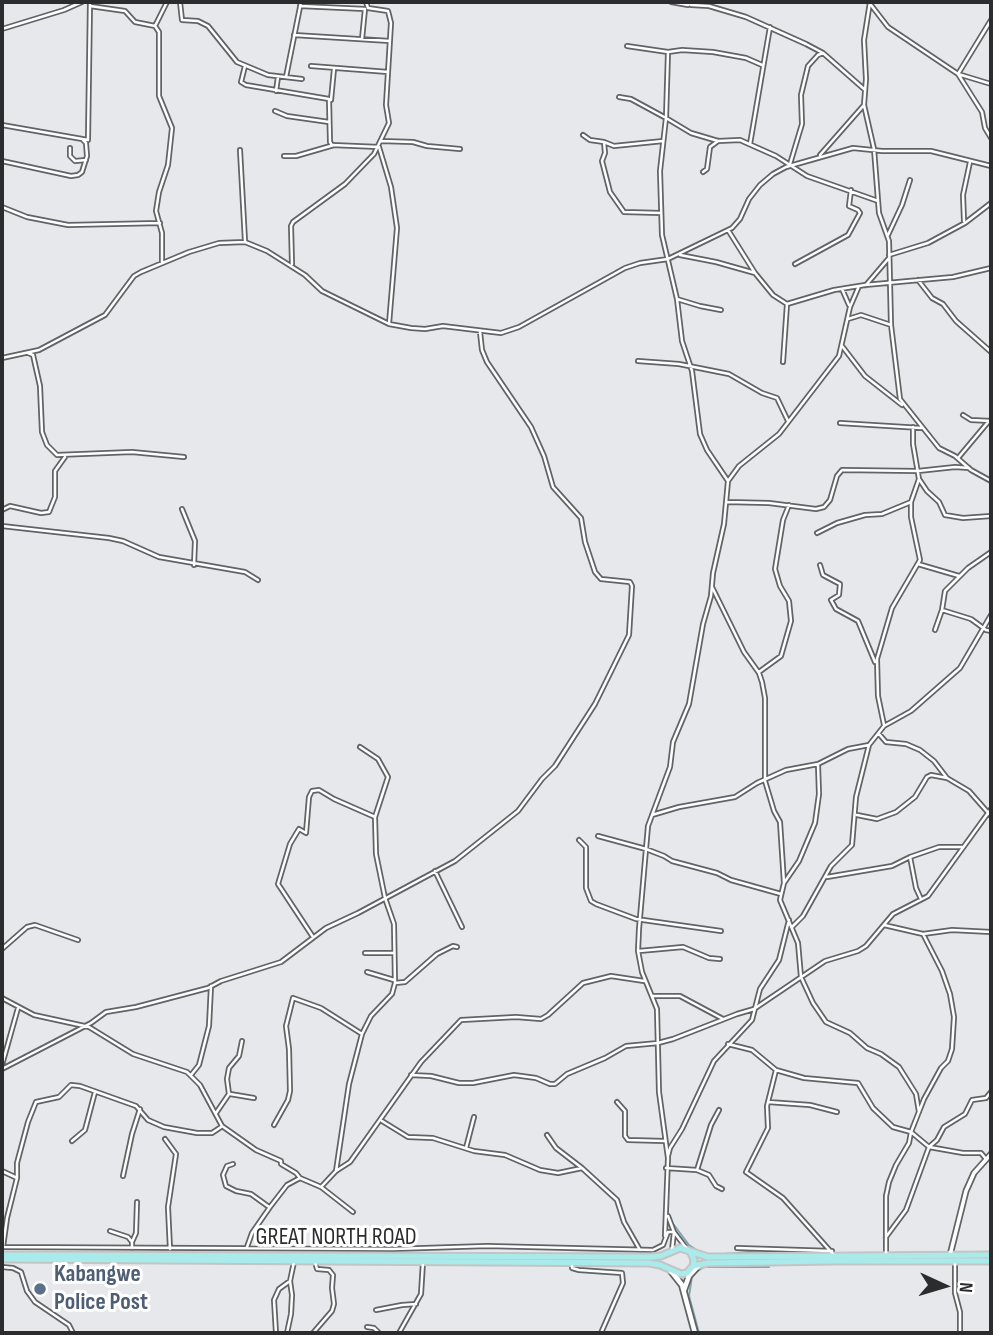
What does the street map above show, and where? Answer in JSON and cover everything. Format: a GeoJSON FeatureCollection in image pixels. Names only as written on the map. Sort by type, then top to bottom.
{"type":"FeatureCollection","features":[{"type":"Feature","properties":{"kind":"main road"},"geometry":{"type":"LineString","coordinates":[[695,1333],[684,1291],[667,1261],[670,1253],[677,1248],[708,1258],[833,1256],[991,1261]]}},
{"type":"Feature","properties":{"kind":"main road"},"geometry":{"type":"LineString","coordinates":[[684,1291],[694,1259],[689,1252]]}},
{"type":"Feature","properties":{"kind":"main road","name":"GREAT NORTH ROAD"},"geometry":{"type":"LineString","coordinates":[[2,1257],[650,1257],[670,1253]]}},
{"type":"Feature","properties":{"kind":"main road"},"geometry":{"type":"LineString","coordinates":[[951,1259],[991,1255]]}},
{"type":"Feature","properties":{"kind":"main road"},"geometry":{"type":"LineString","coordinates":[[670,1270],[681,1274],[700,1264],[833,1256]]}},
{"type":"Feature","properties":{"kind":"main road","name":"GREAT NORTH ROAD"},"geometry":{"type":"LineString","coordinates":[[2,1257],[294,1262],[654,1263],[670,1270]]}},
{"type":"Feature","properties":{"kind":"main road"},"geometry":{"type":"LineString","coordinates":[[689,1276],[700,1264]]}},
{"type":"Feature","properties":{"kind":"street"},"geometry":{"type":"LineString","coordinates":[[2,29],[82,2]]}},
{"type":"Feature","properties":{"kind":"street"},"geometry":{"type":"LineString","coordinates":[[155,26],[167,2]]}},
{"type":"Feature","properties":{"kind":"street"},"geometry":{"type":"LineString","coordinates":[[178,2],[182,20],[198,21],[208,26],[237,62],[268,75],[302,79]]}},
{"type":"Feature","properties":{"kind":"street"},"geometry":{"type":"LineString","coordinates":[[671,2],[709,6],[771,27],[823,53],[864,89]]}},
{"type":"Feature","properties":{"kind":"street"},"geometry":{"type":"LineString","coordinates":[[686,2],[691,5]]}},
{"type":"Feature","properties":{"kind":"street"},"geometry":{"type":"LineString","coordinates":[[870,3],[888,27],[958,74],[991,84]]}},
{"type":"Feature","properties":{"kind":"street"},"geometry":{"type":"LineString","coordinates":[[870,3],[864,40],[864,105],[874,149],[879,213],[888,236],[891,325],[898,391],[903,405]]}},
{"type":"Feature","properties":{"kind":"street"},"geometry":{"type":"LineString","coordinates":[[2,125],[87,140],[90,4],[125,11],[135,22],[155,26],[160,42],[159,96],[172,128],[168,165],[156,211],[160,223],[162,262]]}},
{"type":"Feature","properties":{"kind":"street"},"geometry":{"type":"LineString","coordinates":[[286,76],[301,4],[366,5],[368,8],[388,11],[391,23],[386,105],[389,123],[379,147],[345,184],[290,226],[292,266]]}},
{"type":"Feature","properties":{"kind":"street"},"geometry":{"type":"LineString","coordinates":[[362,40],[366,5]]}},
{"type":"Feature","properties":{"kind":"street"},"geometry":{"type":"LineString","coordinates":[[958,74],[991,20]]}},
{"type":"Feature","properties":{"kind":"street"},"geometry":{"type":"LineString","coordinates":[[750,144],[762,65],[771,27]]}},
{"type":"Feature","properties":{"kind":"street"},"geometry":{"type":"LineString","coordinates":[[294,35],[390,41]]}},
{"type":"Feature","properties":{"kind":"street"},"geometry":{"type":"LineString","coordinates":[[627,46],[668,52],[713,52],[762,65]]}},
{"type":"Feature","properties":{"kind":"street"},"geometry":{"type":"LineString","coordinates":[[668,52],[666,118],[660,171],[662,235],[677,299],[682,341],[691,367],[700,434],[728,481],[727,502],[690,704],[673,742],[670,767],[648,826],[638,951],[644,981],[657,1009],[664,1141],[668,1158]]}},
{"type":"Feature","properties":{"kind":"street"},"geometry":{"type":"LineString","coordinates":[[791,164],[802,124],[801,95],[808,66],[823,53]]}},
{"type":"Feature","properties":{"kind":"street"},"geometry":{"type":"LineString","coordinates":[[245,66],[241,82],[249,86],[327,97],[331,102]]}},
{"type":"Feature","properties":{"kind":"street"},"geometry":{"type":"LineString","coordinates":[[311,66],[388,72]]}},
{"type":"Feature","properties":{"kind":"street"},"geometry":{"type":"LineString","coordinates":[[334,69],[329,122],[330,142],[334,145]]}},
{"type":"Feature","properties":{"kind":"street"},"geometry":{"type":"LineString","coordinates":[[958,74],[982,112],[985,128],[991,138]]}},
{"type":"Feature","properties":{"kind":"street"},"geometry":{"type":"LineString","coordinates":[[276,91],[278,76]]}},
{"type":"Feature","properties":{"kind":"street"},"geometry":{"type":"LineString","coordinates":[[619,97],[631,99],[691,133],[718,141],[733,139],[750,144],[791,164],[807,176],[878,201]]}},
{"type":"Feature","properties":{"kind":"street"},"geometry":{"type":"LineString","coordinates":[[817,157],[864,105]]}},
{"type":"Feature","properties":{"kind":"street"},"geometry":{"type":"LineString","coordinates":[[275,111],[287,116],[329,122]]}},
{"type":"Feature","properties":{"kind":"street"},"geometry":{"type":"LineString","coordinates":[[583,135],[590,140],[614,146],[663,141]]}},
{"type":"Feature","properties":{"kind":"street"},"geometry":{"type":"LineString","coordinates":[[2,161],[71,176],[82,172],[86,160],[88,149],[83,140]]}},
{"type":"Feature","properties":{"kind":"street"},"geometry":{"type":"LineString","coordinates":[[703,172],[707,169],[710,147],[718,141]]}},
{"type":"Feature","properties":{"kind":"street"},"geometry":{"type":"LineString","coordinates":[[381,142],[413,142],[460,149]]}},
{"type":"Feature","properties":{"kind":"street"},"geometry":{"type":"LineString","coordinates":[[604,142],[605,153],[602,161],[609,189],[621,210],[628,214],[662,213]]}},
{"type":"Feature","properties":{"kind":"street"},"geometry":{"type":"LineString","coordinates":[[284,156],[312,152],[334,145],[379,147]]}},
{"type":"Feature","properties":{"kind":"street"},"geometry":{"type":"LineString","coordinates":[[379,147],[391,187],[397,228],[389,324]]}},
{"type":"Feature","properties":{"kind":"street"},"geometry":{"type":"LineString","coordinates":[[69,148],[70,156],[75,161],[86,160]]}},
{"type":"Feature","properties":{"kind":"street"},"geometry":{"type":"LineString","coordinates":[[2,358],[47,346],[105,315],[134,276],[162,262],[219,243],[245,242],[292,266],[322,291],[389,324],[425,329],[443,326],[501,333],[519,327],[625,268],[679,255],[728,230],[740,219],[749,199],[760,185],[791,164],[853,148],[931,151],[991,166]]}},
{"type":"Feature","properties":{"kind":"street"},"geometry":{"type":"LineString","coordinates":[[240,150],[245,242]]}},
{"type":"Feature","properties":{"kind":"street"},"geometry":{"type":"LineString","coordinates":[[965,223],[963,195],[970,162]]}},
{"type":"Feature","properties":{"kind":"street"},"geometry":{"type":"LineString","coordinates":[[888,236],[910,180]]}},
{"type":"Feature","properties":{"kind":"street"},"geometry":{"type":"LineString","coordinates":[[795,264],[848,235],[860,213],[849,206],[851,190]]}},
{"type":"Feature","properties":{"kind":"street"},"geometry":{"type":"LineString","coordinates":[[865,285],[889,256],[928,243],[965,223],[991,202]]}},
{"type":"Feature","properties":{"kind":"street"},"geometry":{"type":"LineString","coordinates":[[2,207],[27,217],[68,225],[160,223]]}},
{"type":"Feature","properties":{"kind":"street"},"geometry":{"type":"LineString","coordinates":[[728,230],[755,273],[773,295],[787,304],[842,289],[966,275],[991,268]]}},
{"type":"Feature","properties":{"kind":"street"},"geometry":{"type":"LineString","coordinates":[[679,255],[755,273]]}},
{"type":"Feature","properties":{"kind":"street"},"geometry":{"type":"LineString","coordinates":[[918,280],[932,298],[943,304],[956,321],[991,352]]}},
{"type":"Feature","properties":{"kind":"street"},"geometry":{"type":"LineString","coordinates":[[728,481],[748,458],[774,440],[834,363],[842,346],[850,307],[859,286]]}},
{"type":"Feature","properties":{"kind":"street"},"geometry":{"type":"LineString","coordinates":[[842,289],[850,307]]}},
{"type":"Feature","properties":{"kind":"street"},"geometry":{"type":"LineString","coordinates":[[677,299],[721,310]]}},
{"type":"Feature","properties":{"kind":"street"},"geometry":{"type":"LineString","coordinates":[[783,362],[787,304]]}},
{"type":"Feature","properties":{"kind":"street"},"geometry":{"type":"LineString","coordinates":[[848,319],[861,316],[891,325]]}},
{"type":"Feature","properties":{"kind":"street"},"geometry":{"type":"LineString","coordinates":[[2,1067],[91,1023],[106,1012],[136,1007],[211,986],[281,962],[326,928],[465,854],[507,821],[555,766],[595,704],[630,633],[632,584],[601,579],[595,572],[584,542],[581,518],[553,486],[531,427],[487,362],[482,351],[480,331]]}},
{"type":"Feature","properties":{"kind":"street"},"geometry":{"type":"LineString","coordinates":[[842,346],[865,376],[903,405],[939,448],[991,481]]}},
{"type":"Feature","properties":{"kind":"street"},"geometry":{"type":"LineString","coordinates":[[28,353],[33,355],[40,386],[42,432],[47,445],[57,455],[65,457],[132,452],[184,457]]}},
{"type":"Feature","properties":{"kind":"street"},"geometry":{"type":"LineString","coordinates":[[638,361],[717,371],[740,380],[777,398],[788,421]]}},
{"type":"Feature","properties":{"kind":"street"},"geometry":{"type":"LineString","coordinates":[[785,414],[791,416]]}},
{"type":"Feature","properties":{"kind":"street"},"geometry":{"type":"LineString","coordinates":[[963,415],[971,419],[990,421]]}},
{"type":"Feature","properties":{"kind":"street"},"geometry":{"type":"LineString","coordinates":[[958,458],[990,421]]}},
{"type":"Feature","properties":{"kind":"street"},"geometry":{"type":"LineString","coordinates":[[840,423],[921,428]]}},
{"type":"Feature","properties":{"kind":"street"},"geometry":{"type":"LineString","coordinates":[[876,665],[891,608],[918,564],[920,552],[911,523],[911,502],[919,479],[913,427]]}},
{"type":"Feature","properties":{"kind":"street"},"geometry":{"type":"LineString","coordinates":[[2,510],[10,506],[41,513],[49,512],[55,496],[55,471],[65,457]]}},
{"type":"Feature","properties":{"kind":"street"},"geometry":{"type":"LineString","coordinates":[[727,502],[816,509],[824,507],[830,500],[837,476],[842,470],[918,471],[969,468]]}},
{"type":"Feature","properties":{"kind":"street"},"geometry":{"type":"LineString","coordinates":[[919,479],[939,502],[944,515],[963,518],[991,516]]}},
{"type":"Feature","properties":{"kind":"street"},"geometry":{"type":"LineString","coordinates":[[817,533],[837,523],[865,515],[882,514],[911,502]]}},
{"type":"Feature","properties":{"kind":"street"},"geometry":{"type":"LineString","coordinates":[[759,673],[780,656],[791,621],[789,601],[780,586],[775,569],[783,520],[789,505]]}},
{"type":"Feature","properties":{"kind":"street"},"geometry":{"type":"LineString","coordinates":[[182,509],[195,541],[194,565]]}},
{"type":"Feature","properties":{"kind":"street"},"geometry":{"type":"LineString","coordinates":[[2,526],[110,538],[123,541],[148,554],[194,565],[245,572],[258,580]]}},
{"type":"Feature","properties":{"kind":"street"},"geometry":{"type":"LineString","coordinates":[[935,630],[945,591],[958,576],[991,552]]}},
{"type":"Feature","properties":{"kind":"street"},"geometry":{"type":"LineString","coordinates":[[918,564],[958,576]]}},
{"type":"Feature","properties":{"kind":"street"},"geometry":{"type":"LineString","coordinates":[[820,565],[823,575],[840,584],[839,595],[831,600],[836,610],[858,621],[876,665],[884,726]]}},
{"type":"Feature","properties":{"kind":"street"},"geometry":{"type":"LineString","coordinates":[[712,587],[744,652],[759,673],[765,698],[765,781],[780,822],[784,883],[780,900],[798,943],[801,976],[813,1003],[826,1022],[850,1033],[867,1048],[899,1067],[916,1094],[919,1112]]}},
{"type":"Feature","properties":{"kind":"street"},"geometry":{"type":"LineString","coordinates":[[942,610],[971,619],[991,631]]}},
{"type":"Feature","properties":{"kind":"street"},"geometry":{"type":"LineString","coordinates":[[792,927],[803,916],[831,866],[852,845],[856,797],[869,745],[884,726],[911,711],[954,674],[991,615]]}},
{"type":"Feature","properties":{"kind":"street"},"geometry":{"type":"LineString","coordinates":[[878,734],[886,742],[906,744],[920,750],[934,761],[947,778]]}},
{"type":"Feature","properties":{"kind":"street"},"geometry":{"type":"LineString","coordinates":[[652,815],[735,797],[786,770],[818,764],[848,749],[869,745]]}},
{"type":"Feature","properties":{"kind":"street"},"geometry":{"type":"LineString","coordinates":[[336,1171],[349,1084],[362,1034],[371,1016],[392,994],[395,982],[394,924],[385,898],[376,854],[375,817],[388,777],[378,759],[360,747]]}},
{"type":"Feature","properties":{"kind":"street"},"geometry":{"type":"LineString","coordinates":[[784,883],[799,861],[815,823],[819,794],[818,764]]}},
{"type":"Feature","properties":{"kind":"street"},"geometry":{"type":"LineString","coordinates":[[856,815],[877,819],[896,812],[915,797],[930,775],[947,778],[969,791],[991,816]]}},
{"type":"Feature","properties":{"kind":"street"},"geometry":{"type":"LineString","coordinates":[[313,937],[278,884],[290,844],[299,829],[306,833],[309,797],[312,791],[319,790],[375,817]]}},
{"type":"Feature","properties":{"kind":"street"},"geometry":{"type":"LineString","coordinates":[[411,1075],[473,1083],[514,1075],[553,1084],[567,1074],[626,1046],[657,1043],[754,1009],[825,961],[866,946],[899,910],[931,893],[991,809]]}},
{"type":"Feature","properties":{"kind":"street"},"geometry":{"type":"LineString","coordinates":[[598,836],[646,849],[672,861],[781,894]]}},
{"type":"Feature","properties":{"kind":"street"},"geometry":{"type":"LineString","coordinates":[[579,840],[586,847],[584,882],[591,901],[640,919],[721,931]]}},
{"type":"Feature","properties":{"kind":"street"},"geometry":{"type":"LineString","coordinates":[[825,877],[892,866],[939,848],[962,847]]}},
{"type":"Feature","properties":{"kind":"street"},"geometry":{"type":"LineString","coordinates":[[910,857],[921,899]]}},
{"type":"Feature","properties":{"kind":"street"},"geometry":{"type":"LineString","coordinates":[[435,871],[462,928]]}},
{"type":"Feature","properties":{"kind":"street"},"geometry":{"type":"LineString","coordinates":[[222,1126],[212,1133],[164,1127],[148,1120],[140,1109],[87,1088],[71,1086],[59,1097],[36,1102],[17,1163],[17,1178],[3,1247],[393,1250],[503,1247],[640,1250],[661,1247],[668,1215],[666,1168],[670,1148],[682,1129],[714,1061],[752,1020],[760,989],[779,960],[789,920]]}},
{"type":"Feature","properties":{"kind":"street"},"geometry":{"type":"LineString","coordinates":[[2,949],[27,927],[35,925],[78,940]]}},
{"type":"Feature","properties":{"kind":"street"},"geometry":{"type":"LineString","coordinates":[[883,925],[923,934],[952,930],[991,932]]}},
{"type":"Feature","properties":{"kind":"street"},"geometry":{"type":"LineString","coordinates":[[886,1258],[886,1196],[896,1164],[909,1143],[932,1083],[951,1055],[954,1017],[948,988],[923,934]]}},
{"type":"Feature","properties":{"kind":"street"},"geometry":{"type":"LineString","coordinates":[[367,972],[395,982],[405,982],[437,954],[453,946],[457,947]]}},
{"type":"Feature","properties":{"kind":"street"},"geometry":{"type":"LineString","coordinates":[[638,951],[682,947],[709,958],[720,959]]}},
{"type":"Feature","properties":{"kind":"street"},"geometry":{"type":"LineString","coordinates":[[365,953],[394,953]]}},
{"type":"Feature","properties":{"kind":"street"},"geometry":{"type":"LineString","coordinates":[[321,1187],[336,1171],[350,1162],[411,1075],[461,1020],[541,1018],[583,984],[611,976],[644,981]]}},
{"type":"Feature","properties":{"kind":"street"},"geometry":{"type":"LineString","coordinates":[[191,1075],[200,1065],[207,1036],[211,986]]}},
{"type":"Feature","properties":{"kind":"street"},"geometry":{"type":"LineString","coordinates":[[653,996],[680,996],[723,1019]]}},
{"type":"Feature","properties":{"kind":"street"},"geometry":{"type":"LineString","coordinates":[[2,998],[18,1008],[50,1019],[84,1025],[100,1032],[133,1054],[191,1075],[200,1085],[222,1126],[256,1150],[281,1161],[281,1164],[300,1178],[321,1187],[353,1212]]}},
{"type":"Feature","properties":{"kind":"street"},"geometry":{"type":"LineString","coordinates":[[274,1125],[290,1091],[286,1026],[293,998],[321,1008],[362,1034]]}},
{"type":"Feature","properties":{"kind":"street"},"geometry":{"type":"LineString","coordinates":[[2,1067],[18,1008]]}},
{"type":"Feature","properties":{"kind":"street"},"geometry":{"type":"LineString","coordinates":[[216,1113],[229,1094],[229,1068],[239,1056],[242,1041]]}},
{"type":"Feature","properties":{"kind":"street"},"geometry":{"type":"LineString","coordinates":[[728,1044],[752,1050],[776,1070],[804,1078],[858,1083],[873,1108],[893,1127],[911,1132],[929,1147],[981,1153],[986,1159]]}},
{"type":"Feature","properties":{"kind":"street"},"geometry":{"type":"LineString","coordinates":[[776,1070],[768,1102],[768,1128],[746,1172],[783,1198],[833,1256]]}},
{"type":"Feature","properties":{"kind":"street"},"geometry":{"type":"LineString","coordinates":[[72,1141],[85,1130],[95,1092]]}},
{"type":"Feature","properties":{"kind":"street"},"geometry":{"type":"LineString","coordinates":[[886,1237],[906,1210],[929,1147],[937,1140],[944,1127],[965,1114],[972,1100],[986,1098],[991,1092]]}},
{"type":"Feature","properties":{"kind":"street"},"geometry":{"type":"LineString","coordinates":[[229,1094],[254,1098]]}},
{"type":"Feature","properties":{"kind":"street"},"geometry":{"type":"LineString","coordinates":[[617,1102],[625,1111],[625,1136],[628,1140],[664,1141]]}},
{"type":"Feature","properties":{"kind":"street"},"geometry":{"type":"LineString","coordinates":[[768,1102],[810,1105],[837,1112]]}},
{"type":"Feature","properties":{"kind":"street"},"geometry":{"type":"LineString","coordinates":[[123,1176],[140,1109]]}},
{"type":"Feature","properties":{"kind":"street"},"geometry":{"type":"LineString","coordinates":[[697,1170],[711,1125],[719,1110]]}},
{"type":"Feature","properties":{"kind":"street"},"geometry":{"type":"LineString","coordinates":[[466,1148],[474,1117]]}},
{"type":"Feature","properties":{"kind":"street"},"geometry":{"type":"LineString","coordinates":[[381,1120],[402,1135],[433,1138],[466,1148],[505,1155],[540,1170],[564,1173],[582,1168]]}},
{"type":"Feature","properties":{"kind":"street"},"geometry":{"type":"LineString","coordinates":[[547,1135],[556,1148],[617,1200],[624,1222],[640,1250]]}},
{"type":"Feature","properties":{"kind":"street"},"geometry":{"type":"LineString","coordinates":[[165,1139],[176,1154],[168,1207],[170,1249]]}},
{"type":"Feature","properties":{"kind":"street"},"geometry":{"type":"LineString","coordinates":[[960,1333],[960,1312],[951,1259],[965,1191],[974,1173],[991,1154]]}},
{"type":"Feature","properties":{"kind":"street"},"geometry":{"type":"LineString","coordinates":[[233,1164],[227,1166],[223,1175],[226,1186],[251,1194],[270,1207]]}},
{"type":"Feature","properties":{"kind":"street"},"geometry":{"type":"LineString","coordinates":[[666,1168],[697,1170],[709,1175],[716,1186],[722,1188]]}},
{"type":"Feature","properties":{"kind":"street"},"geometry":{"type":"LineString","coordinates":[[2,1171],[17,1178]]}},
{"type":"Feature","properties":{"kind":"street"},"geometry":{"type":"LineString","coordinates":[[247,1247],[270,1207],[287,1185],[300,1178]]}},
{"type":"Feature","properties":{"kind":"street"},"geometry":{"type":"LineString","coordinates":[[132,1248],[137,1202]]}},
{"type":"Feature","properties":{"kind":"street"},"geometry":{"type":"LineString","coordinates":[[668,1215],[674,1232],[689,1252]]}},
{"type":"Feature","properties":{"kind":"street"},"geometry":{"type":"LineString","coordinates":[[110,1231],[124,1235],[132,1242]]}},
{"type":"Feature","properties":{"kind":"street"},"geometry":{"type":"LineString","coordinates":[[665,1236],[674,1232]]}},
{"type":"Feature","properties":{"kind":"street"},"geometry":{"type":"LineString","coordinates":[[670,1253],[674,1232]]}},
{"type":"Feature","properties":{"kind":"street"},"geometry":{"type":"LineString","coordinates":[[737,1248],[833,1256]]}},
{"type":"Feature","properties":{"kind":"street"},"geometry":{"type":"LineString","coordinates":[[287,1333],[292,1295],[290,1281],[294,1262]]}},
{"type":"Feature","properties":{"kind":"street"},"geometry":{"type":"LineString","coordinates":[[313,1333],[332,1311],[334,1304],[333,1275],[329,1270],[317,1269],[315,1262]]}},
{"type":"Feature","properties":{"kind":"street"},"geometry":{"type":"LineString","coordinates":[[399,1333],[416,1304],[423,1284],[423,1262]]}},
{"type":"Feature","properties":{"kind":"street"},"geometry":{"type":"LineString","coordinates":[[572,1262],[572,1268],[579,1270],[622,1273],[623,1283],[601,1333]]}},
{"type":"Feature","properties":{"kind":"street"},"geometry":{"type":"LineString","coordinates":[[2,1267],[21,1272],[27,1292],[35,1302],[69,1325],[73,1333]]}},
{"type":"Feature","properties":{"kind":"street"},"geometry":{"type":"LineString","coordinates":[[276,1333],[274,1300],[279,1289],[290,1281]]}},
{"type":"Feature","properties":{"kind":"street"},"geometry":{"type":"LineString","coordinates":[[376,1310],[416,1304]]}},
{"type":"Feature","properties":{"kind":"street"},"geometry":{"type":"LineString","coordinates":[[367,1327],[374,1328],[379,1333]]}},
{"type":"Feature","properties":{"kind":"waterway"},"geometry":{"type":"LineString","coordinates":[[674,1225],[689,1245],[698,1251]]}},
{"type":"Feature","properties":{"kind":"waterway"},"geometry":{"type":"LineString","coordinates":[[724,1254],[768,1253]]}},
{"type":"Feature","properties":{"kind":"waterway"},"geometry":{"type":"LineString","coordinates":[[699,1333],[689,1296],[692,1276],[696,1272],[704,1267],[769,1267]]}},
{"type":"Feature","properties":{"kind":"place","name":"Kabangwe Police Post"},"geometry":{"type":"Point","coordinates":[40,1289]}}]}
